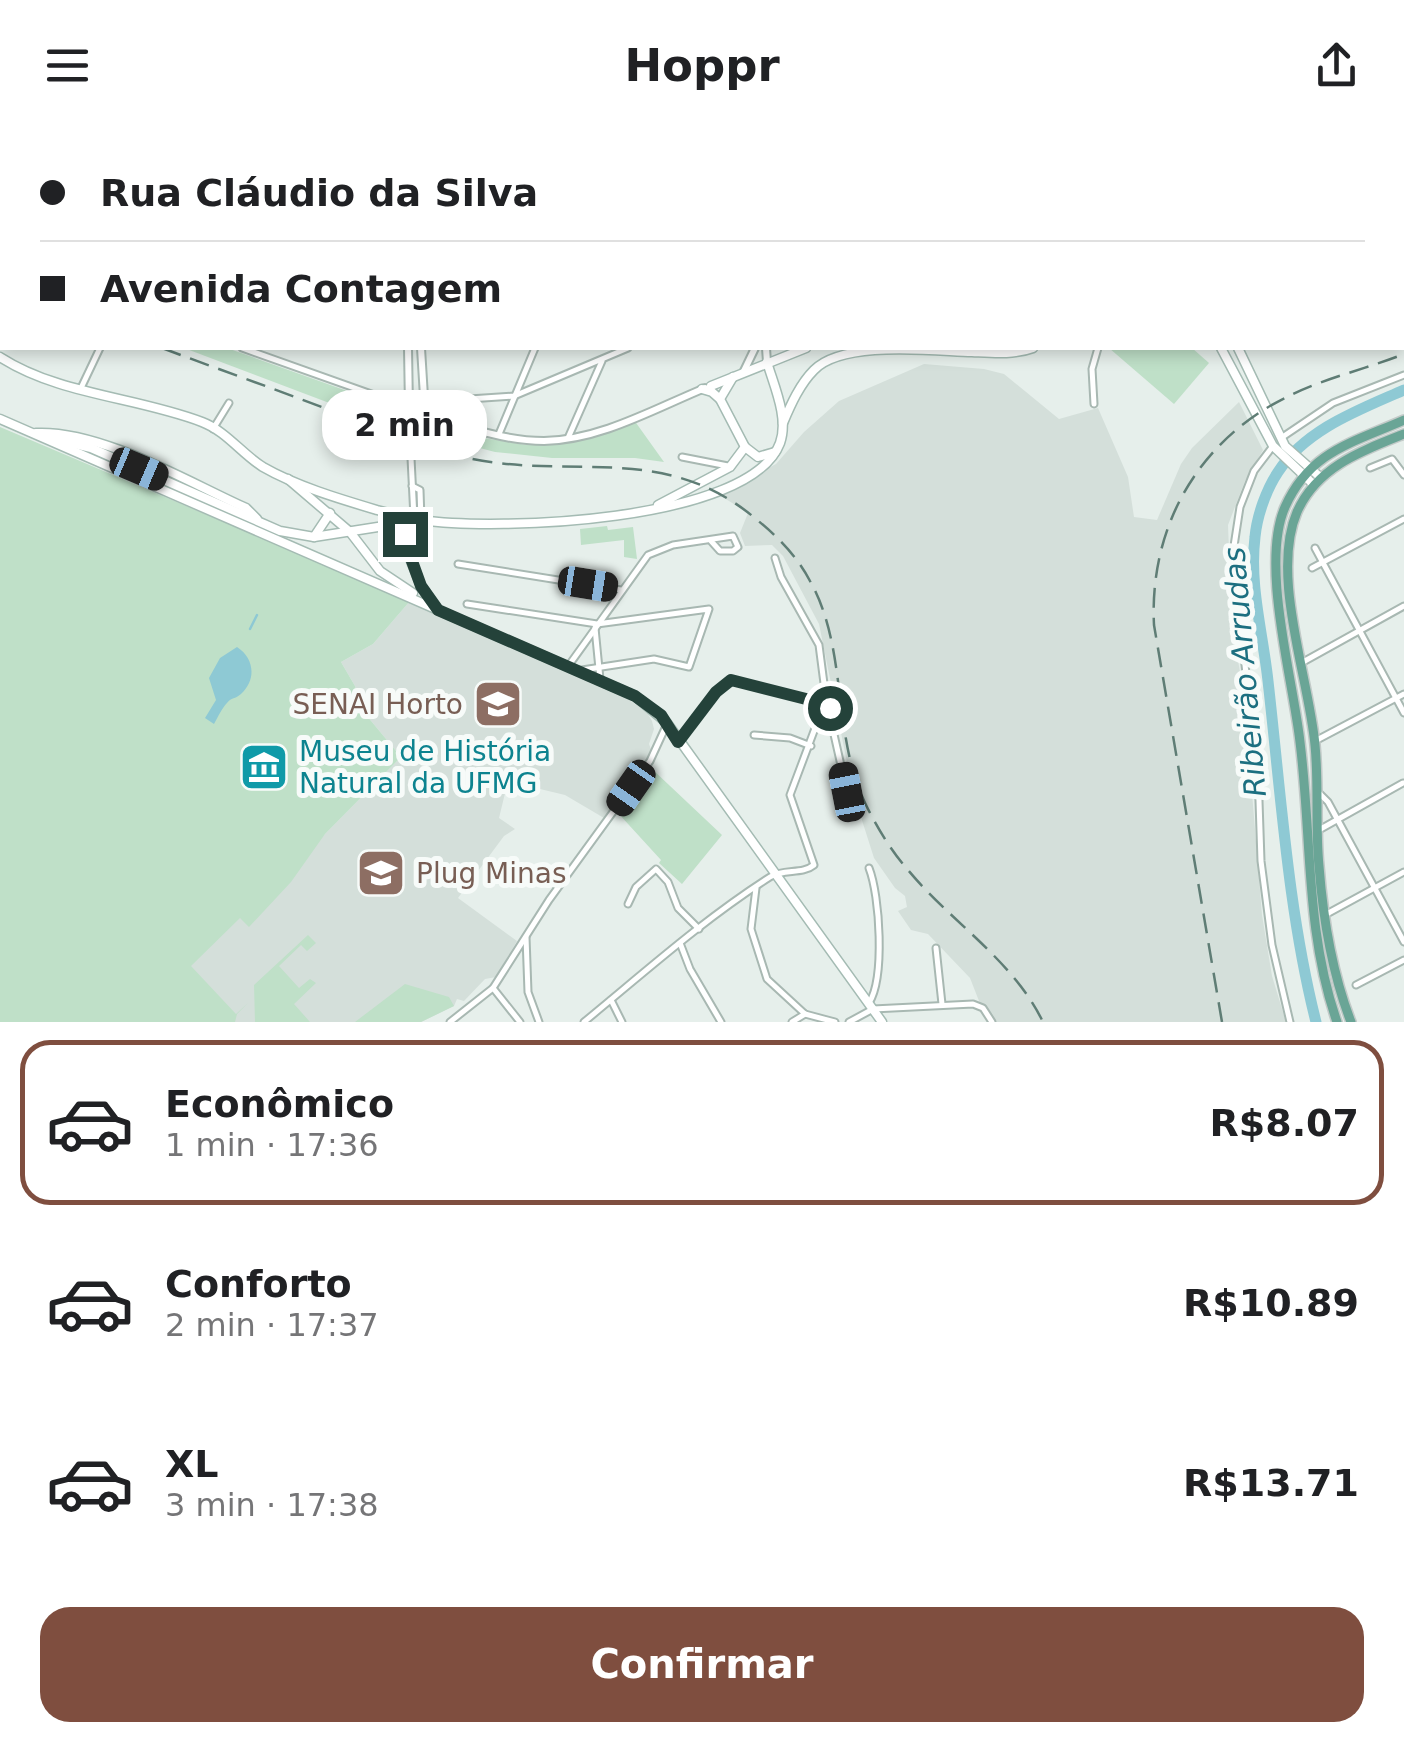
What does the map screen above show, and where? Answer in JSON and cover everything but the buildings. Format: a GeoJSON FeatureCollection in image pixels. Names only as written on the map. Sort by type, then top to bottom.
{"type":"FeatureCollection","features":[{"type":"Feature","properties":{"kind":"main road"},"geometry":{"type":"LineString","coordinates":[[706,388],[800,350]]}},
{"type":"Feature","properties":{"kind":"main road"},"geometry":{"type":"LineString","coordinates":[[782,427],[794,398],[815,369],[837,357],[861,352],[1023,350]]}},
{"type":"Feature","properties":{"kind":"main road"},"geometry":{"type":"LineString","coordinates":[[1222,350],[1279,445],[1316,481]]}},
{"type":"Feature","properties":{"kind":"main road"},"geometry":{"type":"LineString","coordinates":[[1239,350],[1279,445]]}},
{"type":"Feature","properties":{"kind":"main road"},"geometry":{"type":"LineString","coordinates":[[0,356],[24,370],[201,422],[260,465],[389,513],[418,519],[545,523],[650,510],[710,494],[758,472],[781,440],[776,388],[767,362]]}},
{"type":"Feature","properties":{"kind":"main road"},"geometry":{"type":"LineString","coordinates":[[720,399],[738,375]]}},
{"type":"Feature","properties":{"kind":"main road"},"geometry":{"type":"LineString","coordinates":[[706,388],[720,399],[745,447],[758,457],[775,452]]}},
{"type":"Feature","properties":{"kind":"main road"},"geometry":{"type":"LineString","coordinates":[[0,418],[635,696],[667,723],[882,1022]]}},
{"type":"Feature","properties":{"kind":"main road"},"geometry":{"type":"LineString","coordinates":[[1338,1022],[1313,924],[1300,743],[1275,554],[1282,513],[1303,470],[1336,449],[1404,420]]}},
{"type":"Feature","properties":{"kind":"main road"},"geometry":{"type":"LineString","coordinates":[[31,433],[90,448],[280,531],[314,537],[418,519]]}},
{"type":"Feature","properties":{"kind":"main road"},"geometry":{"type":"LineString","coordinates":[[1351,1022],[1340,991],[1324,915],[1315,741],[1300,663],[1288,552],[1295,519],[1316,481],[1349,458],[1404,434]]}},
{"type":"Feature","properties":{"kind":"main road"},"geometry":{"type":"LineString","coordinates":[[650,510],[730,467],[745,447]]}},
{"type":"Feature","properties":{"kind":"main road"},"geometry":{"type":"LineString","coordinates":[[286,477],[350,532],[380,571],[438,610]]}},
{"type":"Feature","properties":{"kind":"main road"},"geometry":{"type":"LineString","coordinates":[[314,537],[330,513]]}},
{"type":"Feature","properties":{"kind":"main road"},"geometry":{"type":"LineString","coordinates":[[389,513],[404,539],[421,586],[438,610]]}},
{"type":"Feature","properties":{"kind":"main road"},"geometry":{"type":"LineString","coordinates":[[404,539],[418,519]]}},
{"type":"Feature","properties":{"kind":"street"},"geometry":{"type":"LineString","coordinates":[[82,388],[99,350]]}},
{"type":"Feature","properties":{"kind":"street"},"geometry":{"type":"LineString","coordinates":[[257,350],[424,413],[499,434],[546,441],[594,432],[706,388]]}},
{"type":"Feature","properties":{"kind":"street"},"geometry":{"type":"LineString","coordinates":[[407,350],[409,408]]}},
{"type":"Feature","properties":{"kind":"street"},"geometry":{"type":"LineString","coordinates":[[421,350],[424,413]]}},
{"type":"Feature","properties":{"kind":"street"},"geometry":{"type":"LineString","coordinates":[[499,434],[534,350]]}},
{"type":"Feature","properties":{"kind":"street"},"geometry":{"type":"LineString","coordinates":[[424,402],[514,396],[623,350]]}},
{"type":"Feature","properties":{"kind":"street"},"geometry":{"type":"LineString","coordinates":[[738,375],[755,350]]}},
{"type":"Feature","properties":{"kind":"street"},"geometry":{"type":"LineString","coordinates":[[766,350],[767,362]]}},
{"type":"Feature","properties":{"kind":"street"},"geometry":{"type":"LineString","coordinates":[[1094,404],[1092,369],[1097,350]]}},
{"type":"Feature","properties":{"kind":"street"},"geometry":{"type":"LineString","coordinates":[[568,438],[603,358]]}},
{"type":"Feature","properties":{"kind":"street"},"geometry":{"type":"LineString","coordinates":[[1290,1022],[1272,946],[1261,862],[1257,757],[1232,559],[1240,507],[1254,471],[1279,445],[1333,403],[1404,375]]}},
{"type":"Feature","properties":{"kind":"street"},"geometry":{"type":"LineString","coordinates":[[213,428],[229,403]]}},
{"type":"Feature","properties":{"kind":"street"},"geometry":{"type":"LineString","coordinates":[[682,457],[730,467]]}},
{"type":"Feature","properties":{"kind":"street"},"geometry":{"type":"LineString","coordinates":[[411,458],[412,486],[420,490],[418,519]]}},
{"type":"Feature","properties":{"kind":"street"},"geometry":{"type":"LineString","coordinates":[[1370,468],[1392,458],[1404,475]]}},
{"type":"Feature","properties":{"kind":"street"},"geometry":{"type":"LineString","coordinates":[[1312,568],[1404,519]]}},
{"type":"Feature","properties":{"kind":"street"},"geometry":{"type":"LineString","coordinates":[[569,665],[648,555],[673,544],[736,537],[738,547],[732,552],[720,551],[711,541]]}},
{"type":"Feature","properties":{"kind":"street"},"geometry":{"type":"LineString","coordinates":[[1315,548],[1404,713]]}},
{"type":"Feature","properties":{"kind":"street"},"geometry":{"type":"LineString","coordinates":[[775,558],[780,577],[819,645],[826,699],[847,792]]}},
{"type":"Feature","properties":{"kind":"street"},"geometry":{"type":"LineString","coordinates":[[458,564],[621,590]]}},
{"type":"Feature","properties":{"kind":"street"},"geometry":{"type":"LineString","coordinates":[[467,604],[596,625],[709,609],[689,667],[654,659],[582,670]]}},
{"type":"Feature","properties":{"kind":"street"},"geometry":{"type":"LineString","coordinates":[[1300,663],[1404,606]]}},
{"type":"Feature","properties":{"kind":"street"},"geometry":{"type":"LineString","coordinates":[[596,625],[600,679]]}},
{"type":"Feature","properties":{"kind":"street"},"geometry":{"type":"LineString","coordinates":[[678,742],[716,692],[731,680],[814,701],[826,699]]}},
{"type":"Feature","properties":{"kind":"street"},"geometry":{"type":"LineString","coordinates":[[1315,741],[1404,694]]}},
{"type":"Feature","properties":{"kind":"street"},"geometry":{"type":"LineString","coordinates":[[584,1022],[728,905],[774,874],[808,870],[814,865],[790,795],[826,699]]}},
{"type":"Feature","properties":{"kind":"street"},"geometry":{"type":"LineString","coordinates":[[450,1022],[493,988],[526,934],[650,761],[667,723]]}},
{"type":"Feature","properties":{"kind":"street"},"geometry":{"type":"LineString","coordinates":[[754,735],[790,738],[811,746]]}},
{"type":"Feature","properties":{"kind":"street"},"geometry":{"type":"LineString","coordinates":[[1317,832],[1403,782]]}},
{"type":"Feature","properties":{"kind":"street"},"geometry":{"type":"LineString","coordinates":[[1318,791],[1404,942]]}},
{"type":"Feature","properties":{"kind":"street"},"geometry":{"type":"LineString","coordinates":[[870,868],[877,896],[878,974],[871,1006]]}},
{"type":"Feature","properties":{"kind":"street"},"geometry":{"type":"LineString","coordinates":[[628,904],[636,887],[656,869],[668,882],[678,908],[699,929]]}},
{"type":"Feature","properties":{"kind":"street"},"geometry":{"type":"LineString","coordinates":[[1313,924],[1404,872]]}},
{"type":"Feature","properties":{"kind":"street"},"geometry":{"type":"LineString","coordinates":[[756,888],[751,929],[763,968],[776,990],[805,1014],[835,1022]]}},
{"type":"Feature","properties":{"kind":"street"},"geometry":{"type":"LineString","coordinates":[[526,934],[528,992],[539,1022]]}},
{"type":"Feature","properties":{"kind":"street"},"geometry":{"type":"LineString","coordinates":[[680,943],[690,970],[721,1022]]}},
{"type":"Feature","properties":{"kind":"street"},"geometry":{"type":"LineString","coordinates":[[936,948],[942,1004]]}},
{"type":"Feature","properties":{"kind":"street"},"geometry":{"type":"LineString","coordinates":[[1356,985],[1404,960]]}},
{"type":"Feature","properties":{"kind":"street"},"geometry":{"type":"LineString","coordinates":[[493,988],[520,1022]]}},
{"type":"Feature","properties":{"kind":"street"},"geometry":{"type":"LineString","coordinates":[[611,1000],[622,1022]]}},
{"type":"Feature","properties":{"kind":"street"},"geometry":{"type":"LineString","coordinates":[[850,1022],[871,1006],[942,1004],[973,1004],[982,1008],[992,1022]]}},
{"type":"Feature","properties":{"kind":"street"},"geometry":{"type":"LineString","coordinates":[[792,1022],[805,1014]]}},
{"type":"Feature","properties":{"kind":"shaded area"},"geometry":{"type":"Polygon","coordinates":[[[924,364],[1004,374],[1059,419],[1098,408],[1128,477],[1134,517],[1157,520],[1192,448],[1239,402],[1263,450],[1245,481],[1228,525],[1232,626],[1244,695],[1262,915],[1272,976],[1286,1022],[995,1022],[979,1001],[970,978],[928,934],[911,930],[898,911],[907,907],[905,896],[874,858],[853,792],[819,624],[783,556],[772,545],[745,546],[740,533],[748,513],[721,496],[727,489],[776,464],[839,401],[924,364]]]}},
{"type":"Feature","properties":{"kind":"shaded area"},"geometry":{"type":"Polygon","coordinates":[[[410,601],[626,698],[646,711],[652,721],[652,752],[604,818],[565,795],[515,783],[507,785],[499,818],[515,829],[504,836],[458,898],[517,941],[496,977],[485,979],[464,1001],[457,999],[454,1006],[421,1022],[219,1022],[177,967],[311,848],[401,757],[362,710],[355,686],[341,662],[373,644],[410,601]]]}},
{"type":"Feature","properties":{"kind":"green space"},"geometry":{"type":"Polygon","coordinates":[[[189,350],[233,350],[395,408],[403,419],[441,431],[527,445],[594,436],[634,420],[664,462],[495,452],[459,447],[406,432],[189,350]]]}},
{"type":"Feature","properties":{"kind":"green space"},"geometry":{"type":"Polygon","coordinates":[[[1111,350],[1194,350],[1209,363],[1174,404],[1111,350]]]}},
{"type":"Feature","properties":{"kind":"green space"},"geometry":{"type":"Polygon","coordinates":[[[0,427],[410,601],[373,644],[341,662],[355,686],[362,710],[401,757],[325,834],[291,882],[249,927],[240,918],[191,966],[236,1014],[248,1003],[235,1022],[0,1022],[0,427]]]}},
{"type":"Feature","properties":{"kind":"green space"},"geometry":{"type":"Polygon","coordinates":[[[607,526],[608,530],[633,527],[637,559],[624,557],[624,540],[581,545],[580,529],[607,526]]]}},
{"type":"Feature","properties":{"kind":"green space"},"geometry":{"type":"Polygon","coordinates":[[[652,769],[722,835],[682,884],[659,863],[661,860],[618,813],[652,769]]]}},
{"type":"Feature","properties":{"kind":"green space"},"geometry":{"type":"Polygon","coordinates":[[[308,935],[316,943],[307,951],[301,945],[279,966],[299,988],[310,979],[316,983],[294,1004],[310,1022],[255,1022],[254,985],[308,935]]]}},
{"type":"Feature","properties":{"kind":"green space"},"geometry":{"type":"Polygon","coordinates":[[[405,984],[449,997],[454,1006],[421,1022],[355,1022],[405,984]]]}},
{"type":"Feature","properties":{"kind":"water"},"geometry":{"type":"Polygon","coordinates":[[[237,647],[250,663],[250,682],[225,705],[214,724],[205,718],[216,700],[209,678],[220,658],[237,647]]]}},
{"type":"Feature","properties":{"kind":"waterway","name":"Ribeirão Arrudas"},"geometry":{"type":"LineString","coordinates":[[1316,1022],[1286,853],[1255,591],[1256,529],[1274,479],[1303,444],[1335,422],[1404,390]]}},
{"type":"Feature","properties":{"kind":"waterway"},"geometry":{"type":"LineString","coordinates":[[250,629],[257,615]]}},
{"type":"Feature","properties":{"kind":"railway"},"geometry":{"type":"LineString","coordinates":[[167,350],[437,450],[492,462],[609,467],[683,479],[720,494],[756,519],[799,563],[822,608],[836,664],[848,752],[876,824],[896,856],[925,889],[1015,979],[1043,1022]]}},
{"type":"Feature","properties":{"kind":"railway"},"geometry":{"type":"LineString","coordinates":[[1222,1022],[1154,625],[1160,553],[1186,490],[1205,461],[1229,436],[1289,396],[1404,354]]}},
{"type":"Feature","properties":{"kind":"place","name":"SENAI Horto"},"geometry":{"type":"Point","coordinates":[498,704]}},
{"type":"Feature","properties":{"kind":"place","name":"Museu de História Natural da UFMG"},"geometry":{"type":"Point","coordinates":[264,767]}},
{"type":"Feature","properties":{"kind":"place","name":"Plug Minas"},"geometry":{"type":"Point","coordinates":[381,873]}},
{"type":"Feature","properties":{"kind":"route"},"geometry":{"type":"LineString","coordinates":[[405,534],[421,586],[438,610],[635,696],[661,715],[678,742],[721,686],[731,680],[814,701],[826,699],[830,708]]}}]}
